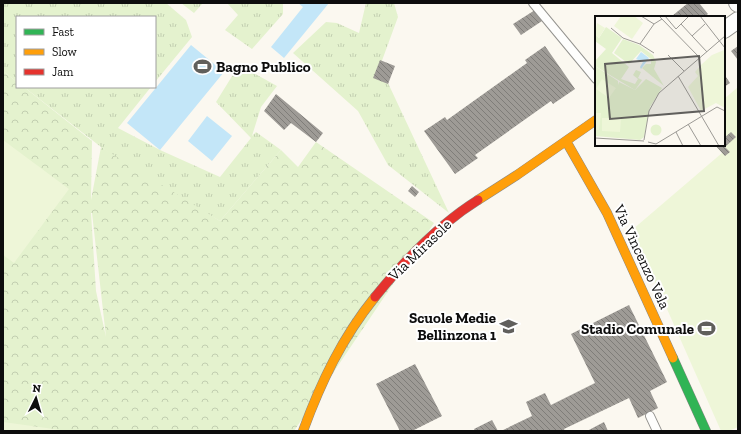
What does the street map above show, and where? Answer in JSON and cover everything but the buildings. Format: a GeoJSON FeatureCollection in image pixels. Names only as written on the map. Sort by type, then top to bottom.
{"type":"FeatureCollection","features":[{"type":"Feature","properties":{"kind":"street"},"geometry":{"type":"LineString","coordinates":[[725,29],[738,20]]}},
{"type":"Feature","properties":{"kind":"street","name":"Via Mirasole"},"geometry":{"type":"LineString","coordinates":[[303,431],[316,395],[334,357],[366,308],[402,263],[463,209],[595,121]]}},
{"type":"Feature","properties":{"kind":"street","name":"Via Vincenzo Vela"},"geometry":{"type":"LineString","coordinates":[[566,141],[607,213],[706,431]]}},
{"type":"Feature","properties":{"kind":"lane"},"geometry":{"type":"LineString","coordinates":[[533,3],[595,78]]}},
{"type":"Feature","properties":{"kind":"lane"},"geometry":{"type":"LineString","coordinates":[[650,416],[657,431]]}},
{"type":"Feature","properties":{"kind":"green space"},"geometry":{"type":"Polygon","coordinates":[[[3,3],[166,3],[186,20],[192,37],[156,81],[156,16],[16,16],[16,81],[3,71],[3,3]]]}},
{"type":"Feature","properties":{"kind":"green space"},"geometry":{"type":"Polygon","coordinates":[[[181,3],[203,3],[194,13],[181,3]]]}},
{"type":"Feature","properties":{"kind":"green space"},"geometry":{"type":"Polygon","coordinates":[[[227,3],[283,3],[283,14],[252,49],[225,30],[238,15],[227,3]]]}},
{"type":"Feature","properties":{"kind":"green space"},"geometry":{"type":"Polygon","coordinates":[[[366,3],[394,3],[398,17],[380,66],[449,213],[388,165],[358,111],[293,53],[326,22],[337,23],[359,33],[366,3]]]}},
{"type":"Feature","properties":{"kind":"green space"},"geometry":{"type":"Polygon","coordinates":[[[239,65],[277,86],[261,107],[252,136],[256,132],[281,150],[220,221],[140,175],[101,147],[25,88],[150,88],[118,128],[160,150],[220,177],[251,138],[216,102],[239,65]]]}},
{"type":"Feature","properties":{"kind":"green space"},"geometry":{"type":"Polygon","coordinates":[[[3,71],[16,81],[16,88],[25,88],[92,141],[91,200],[101,147],[220,221],[281,150],[298,167],[316,142],[434,223],[294,431],[3,431],[3,71]],[[91,213],[96,291],[106,337],[92,213],[91,213]]]}},
{"type":"Feature","properties":{"kind":"green space","name":"Stadio Comunale"},"geometry":{"type":"Polygon","coordinates":[[[738,87],[738,427],[729,431],[721,431],[632,230],[722,153],[716,146],[725,146],[725,98],[738,87]]]}},
{"type":"Feature","properties":{"kind":"green space"},"geometry":{"type":"Polygon","coordinates":[[[3,140],[69,189],[14,263],[3,255],[3,140]]]}},
{"type":"Feature","properties":{"kind":"green space"},"geometry":{"type":"Polygon","coordinates":[[[3,422],[68,431],[3,431],[3,422]]]}},
{"type":"Feature","properties":{"kind":"water"},"geometry":{"type":"Polygon","coordinates":[[[298,3],[329,3],[284,58],[271,47],[303,7],[298,3]]]}},
{"type":"Feature","properties":{"kind":"water"},"geometry":{"type":"Polygon","coordinates":[[[191,45],[224,72],[160,150],[127,123],[191,45]]]}},
{"type":"Feature","properties":{"kind":"water"},"geometry":{"type":"Polygon","coordinates":[[[207,116],[232,136],[212,161],[188,141],[207,116]]]}},
{"type":"Feature","properties":{"kind":"traffic: fast"},"geometry":{"type":"LineString","coordinates":[[673,358],[706,431]]}},
{"type":"Feature","properties":{"kind":"traffic: slow"},"geometry":{"type":"LineString","coordinates":[[478,200],[595,121]]}},
{"type":"Feature","properties":{"kind":"traffic: slow"},"geometry":{"type":"LineString","coordinates":[[566,141],[607,213],[673,358]]}},
{"type":"Feature","properties":{"kind":"traffic: slow"},"geometry":{"type":"LineString","coordinates":[[303,431],[317,395],[342,344],[375,297]]}},
{"type":"Feature","properties":{"kind":"traffic: jam"},"geometry":{"type":"LineString","coordinates":[[375,297],[422,244],[435,232],[478,200]]}},
{"type":"Feature","properties":{"kind":"place","name":"Bagno Publico"},"geometry":{"type":"Point","coordinates":[203,67]}},
{"type":"Feature","properties":{"kind":"place","name":"Scuole Medie Bellinzona 1"},"geometry":{"type":"Point","coordinates":[509,327]}},
{"type":"Feature","properties":{"kind":"place","name":"Stadio Comunale"},"geometry":{"type":"Point","coordinates":[707,329]}}]}
